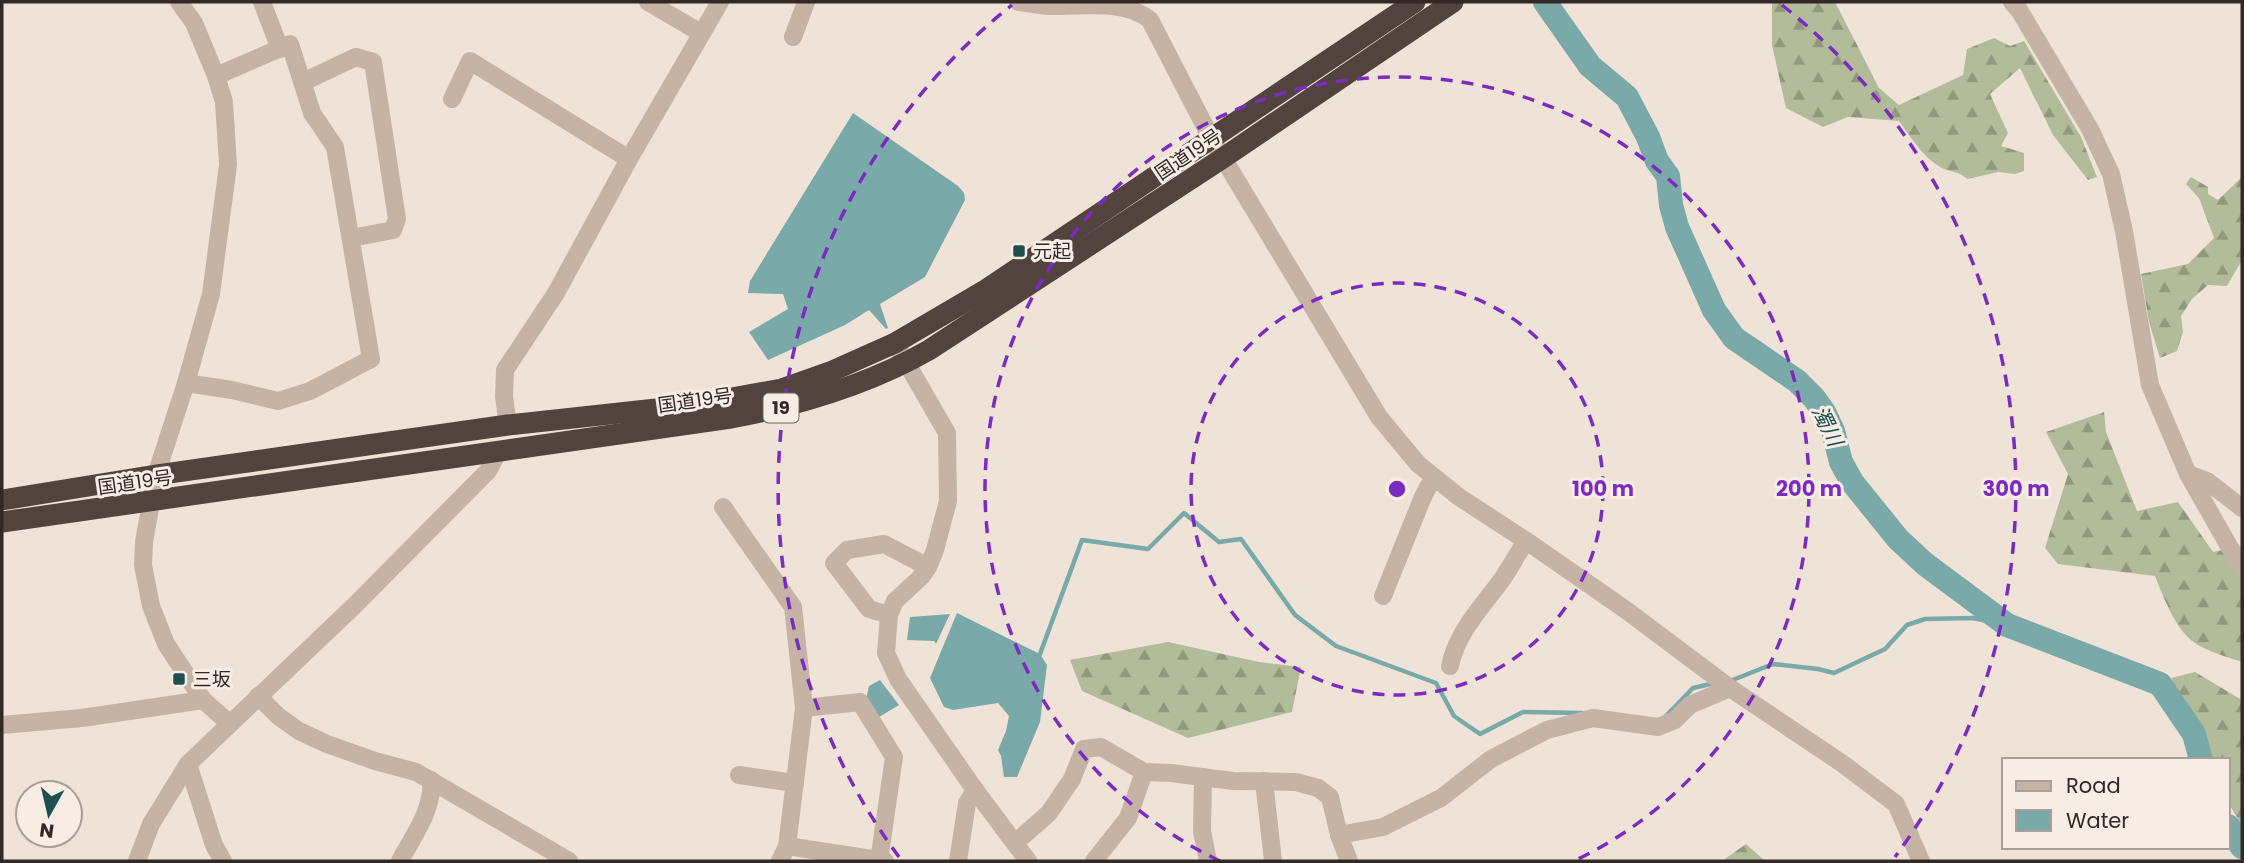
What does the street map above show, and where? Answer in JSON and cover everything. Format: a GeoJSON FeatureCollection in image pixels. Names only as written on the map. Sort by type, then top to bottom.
{"type":"FeatureCollection","features":[{"type":"Feature","properties":{"kind":"highway","name":"国道19号"},"geometry":{"type":"LineString","coordinates":[[2,500],[156,475],[508,425],[693,405],[782,389],[830,372],[895,343],[987,289],[1415,2]]}},
{"type":"Feature","properties":{"kind":"highway","name":"国道19号"},"geometry":{"type":"LineString","coordinates":[[2,522],[150,503],[758,413],[819,398],[907,363],[1223,158],[1453,2]]}},
{"type":"Feature","properties":{"kind":"street"},"geometry":{"type":"LineString","coordinates":[[179,2],[194,23],[216,76],[224,103],[228,165],[211,294],[156,475],[144,542],[143,565],[150,606],[166,643],[203,700],[229,723]]}},
{"type":"Feature","properties":{"kind":"street"},"geometry":{"type":"LineString","coordinates":[[262,2],[280,49]]}},
{"type":"Feature","properties":{"kind":"street"},"geometry":{"type":"LineString","coordinates":[[648,2],[701,33]]}},
{"type":"Feature","properties":{"kind":"street"},"geometry":{"type":"LineString","coordinates":[[508,425],[504,397],[505,370],[556,293],[629,159],[720,2]]}},
{"type":"Feature","properties":{"kind":"street"},"geometry":{"type":"LineString","coordinates":[[793,37],[806,2]]}},
{"type":"Feature","properties":{"kind":"street"},"geometry":{"type":"LineString","coordinates":[[1018,2],[1054,6],[1097,2],[1129,6],[1143,12],[1150,20],[1211,138],[1378,416],[1402,448],[1459,497],[1626,610],[1725,684],[1843,764],[1896,804],[1921,861]]}},
{"type":"Feature","properties":{"kind":"street"},"geometry":{"type":"LineString","coordinates":[[2012,2],[2090,129],[2111,174],[2124,231],[2150,385],[2188,474],[2242,569]]}},
{"type":"Feature","properties":{"kind":"street"},"geometry":{"type":"LineString","coordinates":[[186,383],[278,401],[310,391],[372,359],[335,147],[312,113],[290,44],[216,76]]}},
{"type":"Feature","properties":{"kind":"street"},"geometry":{"type":"LineString","coordinates":[[303,82],[356,57],[373,62],[397,219],[393,230],[352,238]]}},
{"type":"Feature","properties":{"kind":"street"},"geometry":{"type":"LineString","coordinates":[[452,100],[470,61],[629,159]]}},
{"type":"Feature","properties":{"kind":"street"},"geometry":{"type":"LineString","coordinates":[[895,343],[947,433],[948,501],[928,567],[895,601],[889,615],[886,653],[892,670],[1028,861]]}},
{"type":"Feature","properties":{"kind":"street"},"geometry":{"type":"LineString","coordinates":[[137,861],[151,824],[188,764],[353,607],[488,471],[498,452]]}},
{"type":"Feature","properties":{"kind":"street"},"geometry":{"type":"LineString","coordinates":[[2188,474],[2207,481],[2242,508]]}},
{"type":"Feature","properties":{"kind":"street"},"geometry":{"type":"LineString","coordinates":[[1383,596],[1422,499],[1435,479]]}},
{"type":"Feature","properties":{"kind":"street"},"geometry":{"type":"LineString","coordinates":[[723,507],[793,607],[804,708],[784,854],[885,861]]}},
{"type":"Feature","properties":{"kind":"street"},"geometry":{"type":"LineString","coordinates":[[1450,666],[1452,653],[1460,636],[1526,541]]}},
{"type":"Feature","properties":{"kind":"street"},"geometry":{"type":"LineString","coordinates":[[889,615],[869,609],[834,563],[848,550],[884,544],[928,567]]}},
{"type":"Feature","properties":{"kind":"street"},"geometry":{"type":"LineString","coordinates":[[1339,835],[1383,827],[1441,798],[1491,759],[1548,730],[1593,718],[1658,727],[1675,720],[1690,705],[1725,684]]}},
{"type":"Feature","properties":{"kind":"street"},"geometry":{"type":"LineString","coordinates":[[258,696],[278,716],[299,730],[327,744],[415,772],[569,861]]}},
{"type":"Feature","properties":{"kind":"street"},"geometry":{"type":"LineString","coordinates":[[2,725],[82,718],[203,700]]}},
{"type":"Feature","properties":{"kind":"street"},"geometry":{"type":"LineString","coordinates":[[804,708],[860,702],[894,757],[879,861]]}},
{"type":"Feature","properties":{"kind":"street"},"geometry":{"type":"LineString","coordinates":[[1015,843],[1049,813],[1072,779],[1084,749],[1101,747],[1143,772],[1233,781],[1296,782],[1318,788],[1330,797],[1339,835],[1349,861]]}},
{"type":"Feature","properties":{"kind":"street"},"geometry":{"type":"LineString","coordinates":[[188,764],[214,845],[223,861]]}},
{"type":"Feature","properties":{"kind":"street"},"geometry":{"type":"LineString","coordinates":[[1094,861],[1128,818],[1143,772]]}},
{"type":"Feature","properties":{"kind":"street"},"geometry":{"type":"LineString","coordinates":[[739,775],[795,783]]}},
{"type":"Feature","properties":{"kind":"street"},"geometry":{"type":"LineString","coordinates":[[1203,777],[1202,831],[1208,861]]}},
{"type":"Feature","properties":{"kind":"street"},"geometry":{"type":"LineString","coordinates":[[400,861],[428,808],[432,793],[431,780]]}},
{"type":"Feature","properties":{"kind":"street"},"geometry":{"type":"LineString","coordinates":[[1264,781],[1273,861]]}},
{"type":"Feature","properties":{"kind":"street"},"geometry":{"type":"LineString","coordinates":[[958,861],[967,803],[975,790]]}},
{"type":"Feature","properties":{"kind":"green space"},"geometry":{"type":"Polygon","coordinates":[[[1772,2],[1835,2],[1879,88],[1899,105],[1963,75],[1967,49],[1994,38],[2010,46],[2024,41],[2081,137],[2097,177],[2088,180],[2053,135],[2020,68],[1990,94],[2008,133],[2001,146],[2024,153],[2024,171],[2015,174],[1998,172],[1968,179],[1942,168],[1923,153],[1899,121],[1848,117],[1823,127],[1786,108],[1772,45],[1772,2]]]}},
{"type":"Feature","properties":{"kind":"green space"},"geometry":{"type":"Polygon","coordinates":[[[2191,177],[2208,187],[2208,194],[2218,200],[2242,177],[2242,260],[2227,286],[2208,285],[2192,299],[2181,316],[2183,332],[2177,351],[2160,358],[2149,322],[2141,274],[2188,264],[2214,238],[2199,198],[2186,184],[2191,177]]]}},
{"type":"Feature","properties":{"kind":"green space"},"geometry":{"type":"Polygon","coordinates":[[[2104,412],[2106,432],[2137,511],[2178,502],[2213,552],[2242,546],[2242,662],[2206,649],[2188,637],[2171,613],[2155,576],[2058,564],[2045,548],[2068,474],[2046,432],[2104,412]]]}},
{"type":"Feature","properties":{"kind":"green space"},"geometry":{"type":"Polygon","coordinates":[[[1168,642],[1259,662],[1301,667],[1292,712],[1188,738],[1082,691],[1070,660],[1168,642]]]}},
{"type":"Feature","properties":{"kind":"green space"},"geometry":{"type":"Polygon","coordinates":[[[2195,672],[2242,700],[2242,826],[2230,805],[2230,758],[2207,758],[2171,678],[2195,672]]]}},
{"type":"Feature","properties":{"kind":"green space"},"geometry":{"type":"Polygon","coordinates":[[[1746,844],[1765,861],[1722,861],[1746,844]]]}},
{"type":"Feature","properties":{"kind":"water"},"geometry":{"type":"Polygon","coordinates":[[[853,113],[958,186],[964,193],[965,200],[925,277],[880,304],[888,328],[886,329],[869,310],[845,325],[768,360],[749,332],[788,309],[783,294],[748,293],[750,281],[853,113]]]}},
{"type":"Feature","properties":{"kind":"water"},"geometry":{"type":"Polygon","coordinates":[[[957,613],[1040,654],[1047,665],[1040,722],[1017,777],[1004,777],[998,750],[1009,716],[998,703],[953,710],[944,707],[930,678],[957,613]]]}},
{"type":"Feature","properties":{"kind":"water"},"geometry":{"type":"Polygon","coordinates":[[[950,614],[936,644],[934,641],[907,640],[910,617],[950,614]]]}},
{"type":"Feature","properties":{"kind":"water"},"geometry":{"type":"Polygon","coordinates":[[[880,680],[899,705],[879,717],[866,699],[869,686],[880,680]]]}},
{"type":"Feature","properties":{"kind":"waterway","name":"濁川"},"geometry":{"type":"LineString","coordinates":[[1545,2],[1590,66],[1627,97],[1657,161],[1668,176],[1677,227],[1714,310],[1734,338],[1797,381],[1814,398],[1833,431],[1841,462],[1852,482],[1898,539],[1925,564],[2007,625],[2160,684],[2194,734],[2200,758]]}},
{"type":"Feature","properties":{"kind":"waterway"},"geometry":{"type":"LineString","coordinates":[[1040,654],[1082,540],[1148,549],[1184,513],[1219,542],[1241,539],[1295,615],[1336,646],[1436,683],[1454,716],[1480,734],[1523,712],[1582,713]]}},
{"type":"Feature","properties":{"kind":"waterway"},"geometry":{"type":"LineString","coordinates":[[1730,681],[1773,664],[1834,673],[1885,649],[1907,625],[1925,619],[1973,618],[2007,625]]}},
{"type":"Feature","properties":{"kind":"waterway"},"geometry":{"type":"LineString","coordinates":[[1666,716],[1693,688],[1715,683]]}},
{"type":"Feature","properties":{"kind":"waterway","name":"濁川"},"geometry":{"type":"LineString","coordinates":[[2230,829],[2242,847]]}},
{"type":"Feature","properties":{"kind":"place","name":"元起"},"geometry":{"type":"Point","coordinates":[1019,251]}},
{"type":"Feature","properties":{"kind":"place","name":"三坂"},"geometry":{"type":"Point","coordinates":[179,679]}}]}
